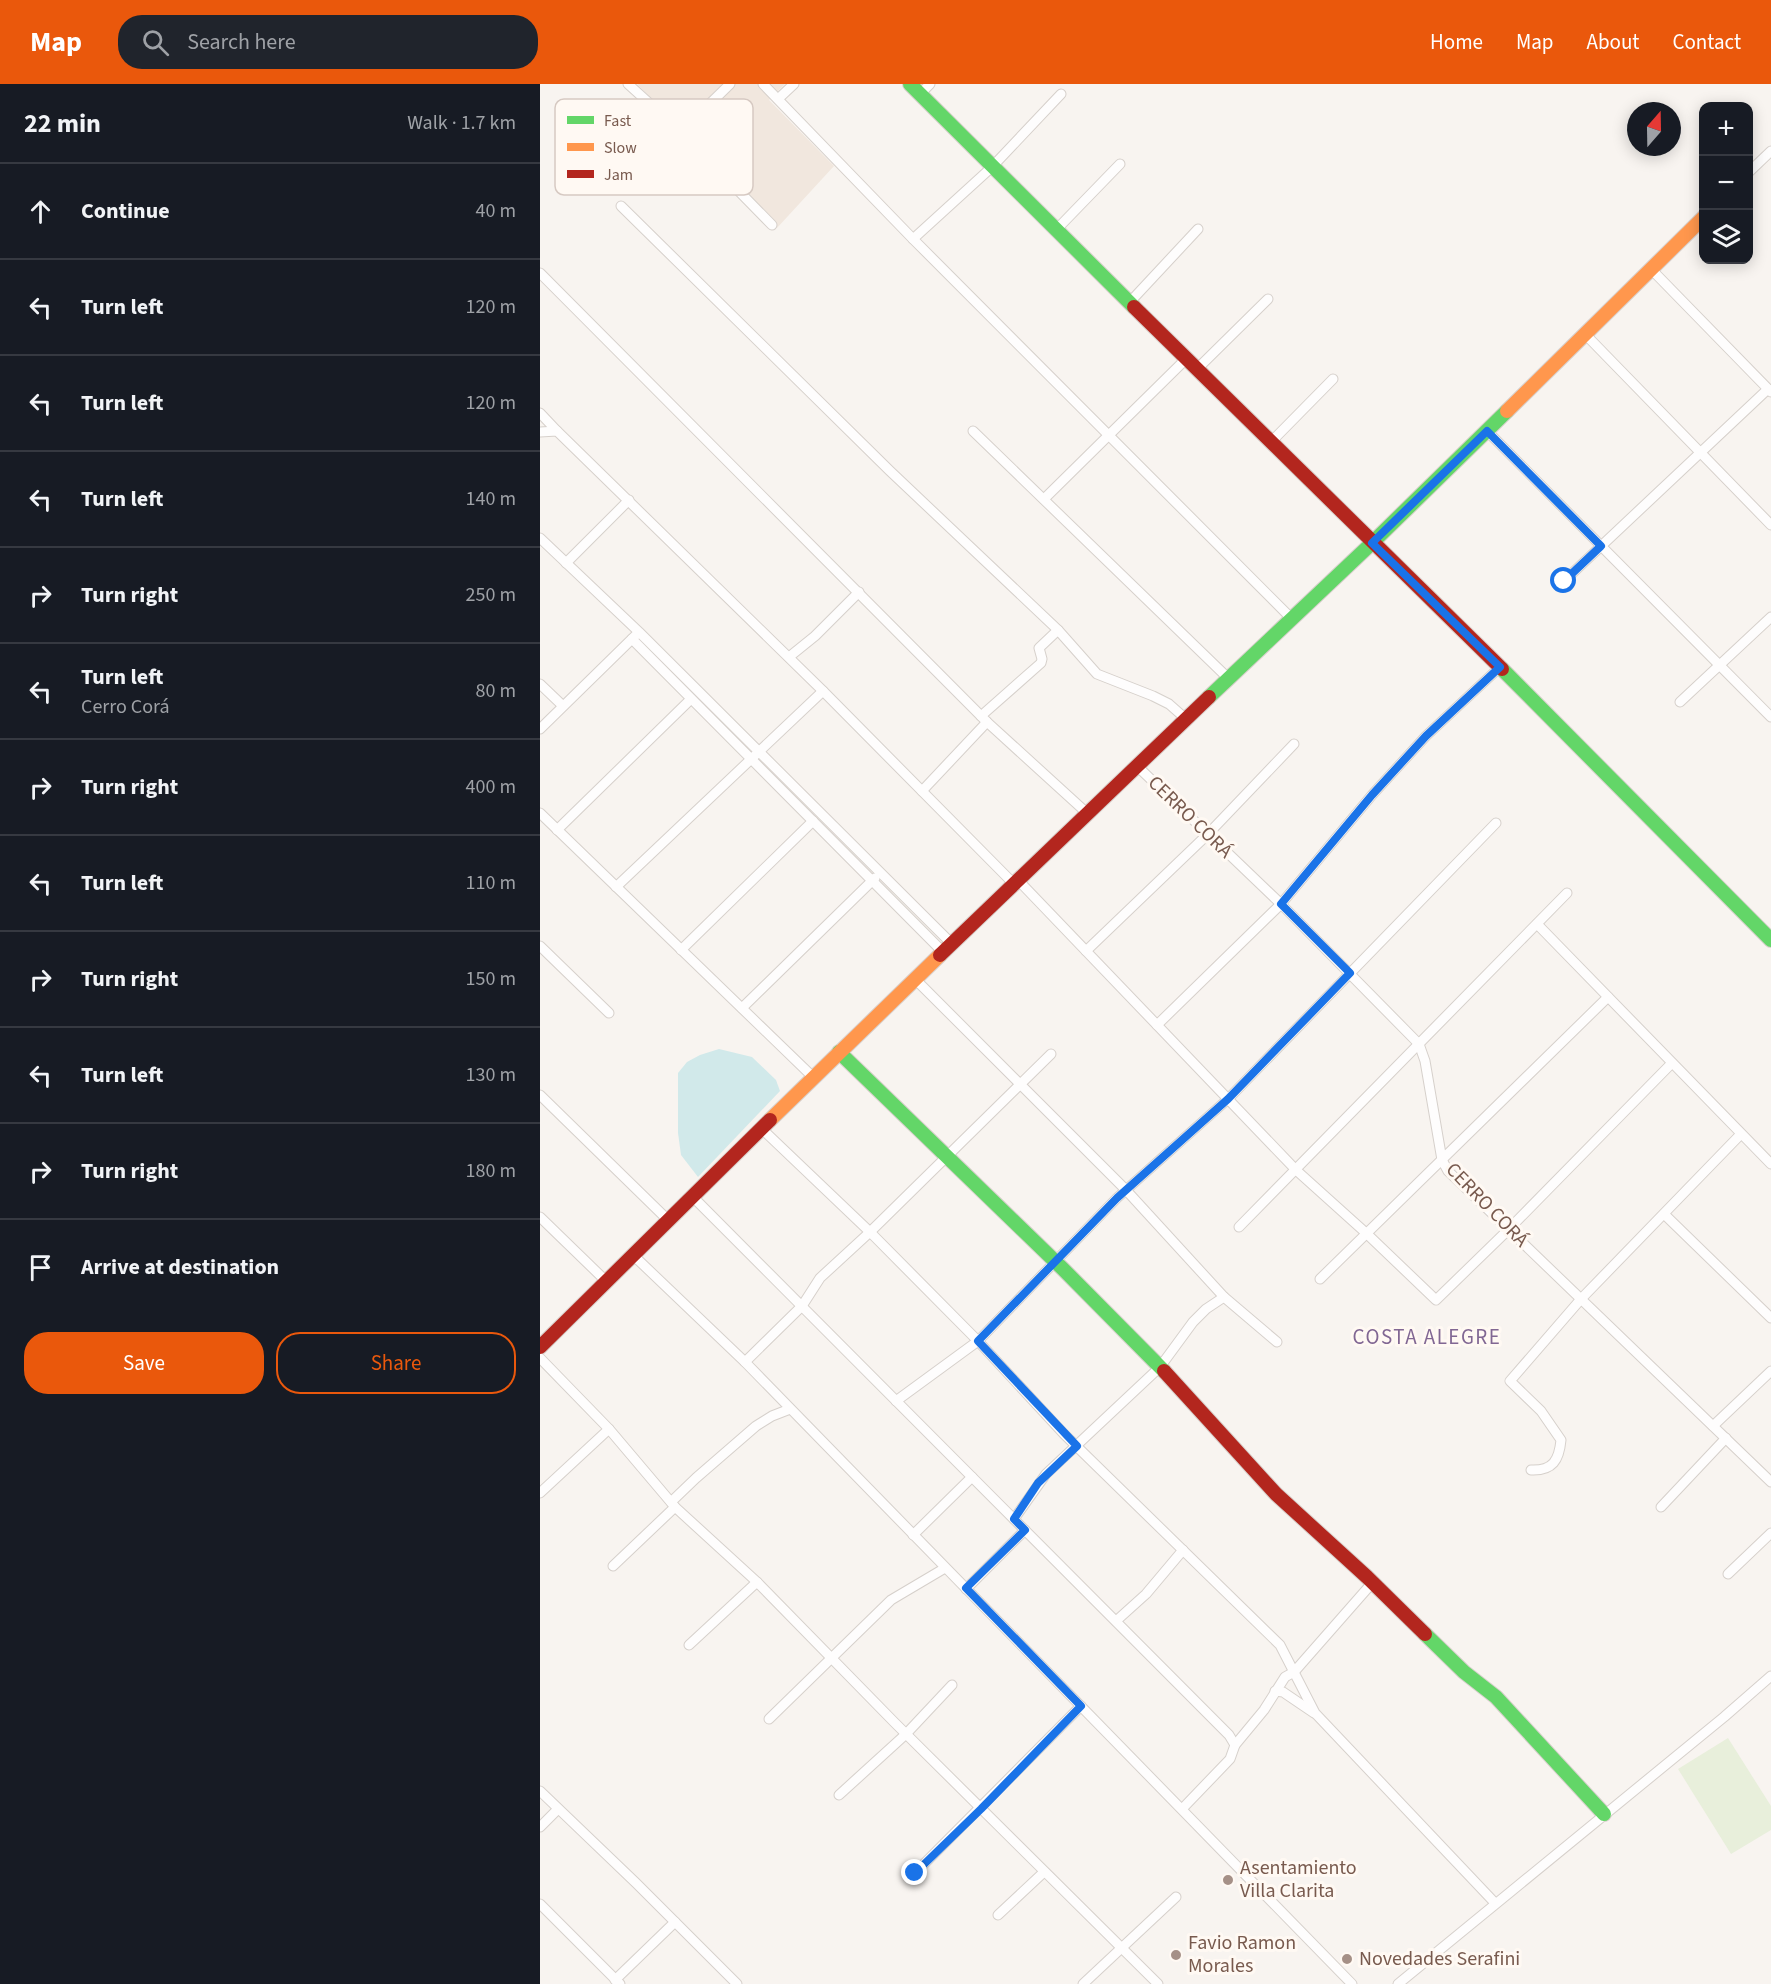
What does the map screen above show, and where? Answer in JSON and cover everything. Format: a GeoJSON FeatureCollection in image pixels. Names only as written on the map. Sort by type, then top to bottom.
{"type":"FeatureCollection","features":[{"type":"Feature","properties":{"kind":"street"},"geometry":{"type":"LineString","coordinates":[[628,84],[645,99]]}},
{"type":"Feature","properties":{"kind":"street"},"geometry":{"type":"LineString","coordinates":[[715,99],[730,84]]}},
{"type":"Feature","properties":{"kind":"street"},"geometry":{"type":"LineString","coordinates":[[763,84],[913,239],[1291,618]]}},
{"type":"Feature","properties":{"kind":"street"},"geometry":{"type":"LineString","coordinates":[[778,99],[794,84]]}},
{"type":"Feature","properties":{"kind":"street"},"geometry":{"type":"LineString","coordinates":[[930,84],[915,89],[1196,370],[1500,667],[1771,940]]}},
{"type":"Feature","properties":{"kind":"street"},"geometry":{"type":"LineString","coordinates":[[913,239],[992,167],[1061,94]]}},
{"type":"Feature","properties":{"kind":"street"},"geometry":{"type":"LineString","coordinates":[[1753,169],[1771,151]]}},
{"type":"Feature","properties":{"kind":"street"},"geometry":{"type":"LineString","coordinates":[[1056,230],[1120,164]]}},
{"type":"Feature","properties":{"kind":"street"},"geometry":{"type":"LineString","coordinates":[[743,195],[772,225]]}},
{"type":"Feature","properties":{"kind":"street"},"geometry":{"type":"LineString","coordinates":[[621,206],[882,463],[1058,630],[1097,674],[1153,696],[1168,704],[1186,719]]}},
{"type":"Feature","properties":{"kind":"street"},"geometry":{"type":"LineString","coordinates":[[540,1347],[839,1052],[1372,543],[1699,222]]}},
{"type":"Feature","properties":{"kind":"street"},"geometry":{"type":"LineString","coordinates":[[1129,303],[1198,229]]}},
{"type":"Feature","properties":{"kind":"street"},"geometry":{"type":"LineString","coordinates":[[1564,581],[1770,390],[1651,269]]}},
{"type":"Feature","properties":{"kind":"street"},"geometry":{"type":"LineString","coordinates":[[540,273],[984,719],[1088,814]]}},
{"type":"Feature","properties":{"kind":"street"},"geometry":{"type":"LineString","coordinates":[[1196,370],[1268,299]]}},
{"type":"Feature","properties":{"kind":"street"},"geometry":{"type":"LineString","coordinates":[[1585,334],[1771,525]]}},
{"type":"Feature","properties":{"kind":"street"},"geometry":{"type":"LineString","coordinates":[[1044,499],[1186,359]]}},
{"type":"Feature","properties":{"kind":"street"},"geometry":{"type":"LineString","coordinates":[[1270,443],[1333,379]]}},
{"type":"Feature","properties":{"kind":"street"},"geometry":{"type":"LineString","coordinates":[[540,413],[1086,951],[1296,1170],[1436,1300],[1672,1063]]}},
{"type":"Feature","properties":{"kind":"street"},"geometry":{"type":"LineString","coordinates":[[540,432],[557,431]]}},
{"type":"Feature","properties":{"kind":"street"},"geometry":{"type":"LineString","coordinates":[[973,431],[1229,678]]}},
{"type":"Feature","properties":{"kind":"street"},"geometry":{"type":"LineString","coordinates":[[1487,431],[1771,717]]}},
{"type":"Feature","properties":{"kind":"street"},"geometry":{"type":"LineString","coordinates":[[566,562],[629,500]]}},
{"type":"Feature","properties":{"kind":"street"},"geometry":{"type":"LineString","coordinates":[[540,537],[636,635],[759,752],[880,873],[948,948]]}},
{"type":"Feature","properties":{"kind":"street"},"geometry":{"type":"LineString","coordinates":[[789,657],[815,636],[859,592]]}},
{"type":"Feature","properties":{"kind":"street"},"geometry":{"type":"LineString","coordinates":[[1680,702],[1771,617]]}},
{"type":"Feature","properties":{"kind":"street"},"geometry":{"type":"LineString","coordinates":[[922,791],[984,719],[1041,663],[1039,648],[1058,630]]}},
{"type":"Feature","properties":{"kind":"street"},"geometry":{"type":"LineString","coordinates":[[636,635],[691,699],[813,822],[872,880],[948,948]]}},
{"type":"Feature","properties":{"kind":"street"},"geometry":{"type":"LineString","coordinates":[[540,729],[636,635]]}},
{"type":"Feature","properties":{"kind":"street"},"geometry":{"type":"LineString","coordinates":[[1157,1025],[1281,904],[1372,795],[1426,736],[1500,667]]}},
{"type":"Feature","properties":{"kind":"street"},"geometry":{"type":"LineString","coordinates":[[540,684],[563,706]]}},
{"type":"Feature","properties":{"kind":"street"},"geometry":{"type":"LineString","coordinates":[[616,887],[823,691]]}},
{"type":"Feature","properties":{"kind":"street"},"geometry":{"type":"LineString","coordinates":[[557,830],[691,699]]}},
{"type":"Feature","properties":{"kind":"street"},"geometry":{"type":"LineString","coordinates":[[1086,951],[1208,834],[1294,744]]}},
{"type":"Feature","properties":{"kind":"street","name":"CERRO CORÁ"},"geometry":{"type":"LineString","coordinates":[[1137,766],[1281,904],[1419,1044],[1425,1061],[1442,1160],[1448,1171],[1771,1482]]}},
{"type":"Feature","properties":{"kind":"street"},"geometry":{"type":"LineString","coordinates":[[540,813],[814,1078]]}},
{"type":"Feature","properties":{"kind":"street"},"geometry":{"type":"LineString","coordinates":[[681,950],[813,822]]}},
{"type":"Feature","properties":{"kind":"street"},"geometry":{"type":"LineString","coordinates":[[897,1401],[978,1341],[1126,1190],[1228,1099],[1496,823]]}},
{"type":"Feature","properties":{"kind":"street"},"geometry":{"type":"LineString","coordinates":[[742,1008],[880,873]]}},
{"type":"Feature","properties":{"kind":"street"},"geometry":{"type":"LineString","coordinates":[[1239,1227],[1567,893]]}},
{"type":"Feature","properties":{"kind":"street"},"geometry":{"type":"LineString","coordinates":[[1537,924],[1771,1164]]}},
{"type":"Feature","properties":{"kind":"street"},"geometry":{"type":"LineString","coordinates":[[540,946],[609,1013]]}},
{"type":"Feature","properties":{"kind":"street"},"geometry":{"type":"LineString","coordinates":[[915,979],[1126,1190],[1224,1297],[1277,1342]]}},
{"type":"Feature","properties":{"kind":"street"},"geometry":{"type":"LineString","coordinates":[[1320,1279],[1608,997]]}},
{"type":"Feature","properties":{"kind":"street"},"geometry":{"type":"LineString","coordinates":[[839,1052],[1160,1366],[1276,1494],[1373,1582],[1464,1672],[1496,1696],[1604,1814]]}},
{"type":"Feature","properties":{"kind":"street"},"geometry":{"type":"LineString","coordinates":[[745,1362],[802,1306],[820,1278],[1051,1054]]}},
{"type":"Feature","properties":{"kind":"street"},"geometry":{"type":"LineString","coordinates":[[540,1095],[669,1221]]}},
{"type":"Feature","properties":{"kind":"street"},"geometry":{"type":"LineString","coordinates":[[762,1129],[870,1232],[978,1341],[1077,1446],[1280,1645],[1315,1713]]}},
{"type":"Feature","properties":{"kind":"street"},"geometry":{"type":"LineString","coordinates":[[1531,1470],[1541,1470],[1552,1464],[1559,1456],[1561,1440],[1541,1412],[1510,1381],[1581,1299],[1742,1134]]}},
{"type":"Feature","properties":{"kind":"street"},"geometry":{"type":"LineString","coordinates":[[693,1197],[1229,1735],[1235,1745]]}},
{"type":"Feature","properties":{"kind":"street"},"geometry":{"type":"LineString","coordinates":[[1664,1214],[1771,1318]]}},
{"type":"Feature","properties":{"kind":"street"},"geometry":{"type":"LineString","coordinates":[[540,1217],[607,1282]]}},
{"type":"Feature","properties":{"kind":"street"},"geometry":{"type":"LineString","coordinates":[[633,1255],[745,1362],[1352,1984]]}},
{"type":"Feature","properties":{"kind":"street"},"geometry":{"type":"LineString","coordinates":[[1014,1519],[1038,1483],[1160,1366],[1193,1322],[1206,1309],[1224,1297]]}},
{"type":"Feature","properties":{"kind":"street"},"geometry":{"type":"LineString","coordinates":[[540,1358],[609,1429],[673,1505],[758,1582],[906,1734],[1158,1984]]}},
{"type":"Feature","properties":{"kind":"street"},"geometry":{"type":"LineString","coordinates":[[1713,1426],[1771,1371]]}},
{"type":"Feature","properties":{"kind":"street"},"geometry":{"type":"LineString","coordinates":[[613,1566],[696,1478],[756,1426],[790,1409]]}},
{"type":"Feature","properties":{"kind":"street"},"geometry":{"type":"LineString","coordinates":[[540,1493],[609,1429]]}},
{"type":"Feature","properties":{"kind":"street"},"geometry":{"type":"LineString","coordinates":[[1661,1507],[1726,1438]]}},
{"type":"Feature","properties":{"kind":"street"},"geometry":{"type":"LineString","coordinates":[[913,1535],[972,1477]]}},
{"type":"Feature","properties":{"kind":"street"},"geometry":{"type":"LineString","coordinates":[[966,1588],[1025,1530]]}},
{"type":"Feature","properties":{"kind":"street"},"geometry":{"type":"LineString","coordinates":[[1728,1574],[1771,1533]]}},
{"type":"Feature","properties":{"kind":"street"},"geometry":{"type":"LineString","coordinates":[[1116,1621],[1146,1594],[1183,1550]]}},
{"type":"Feature","properties":{"kind":"street"},"geometry":{"type":"LineString","coordinates":[[769,1719],[891,1600],[945,1568]]}},
{"type":"Feature","properties":{"kind":"street"},"geometry":{"type":"LineString","coordinates":[[689,1645],[758,1582]]}},
{"type":"Feature","properties":{"kind":"street"},"geometry":{"type":"LineString","coordinates":[[1182,1809],[1230,1759],[1235,1745],[1264,1710],[1285,1677],[1294,1672],[1373,1582]]}},
{"type":"Feature","properties":{"kind":"street"},"geometry":{"type":"LineString","coordinates":[[1398,1984],[1771,1676]]}},
{"type":"Feature","properties":{"kind":"street"},"geometry":{"type":"LineString","coordinates":[[839,1796],[906,1734],[952,1685]]}},
{"type":"Feature","properties":{"kind":"street"},"geometry":{"type":"LineString","coordinates":[[1275,1691],[1283,1692],[1315,1713],[1495,1903]]}},
{"type":"Feature","properties":{"kind":"street"},"geometry":{"type":"LineString","coordinates":[[915,1873],[1081,1706]]}},
{"type":"Feature","properties":{"kind":"street"},"geometry":{"type":"LineString","coordinates":[[540,1791],[737,1984]]}},
{"type":"Feature","properties":{"kind":"street"},"geometry":{"type":"LineString","coordinates":[[540,1827],[558,1809]]}},
{"type":"Feature","properties":{"kind":"street"},"geometry":{"type":"LineString","coordinates":[[998,1915],[1044,1872]]}},
{"type":"Feature","properties":{"kind":"street"},"geometry":{"type":"LineString","coordinates":[[1083,1984],[1176,1897]]}},
{"type":"Feature","properties":{"kind":"street"},"geometry":{"type":"LineString","coordinates":[[540,1904],[618,1982],[675,1922]]}},
{"type":"Feature","properties":{"kind":"shaded area"},"geometry":{"type":"Polygon","coordinates":[[[637,84],[785,84],[769,100],[834,166],[777,228],[745,195],[753,195],[753,99],[652,99],[637,84]]]}},
{"type":"Feature","properties":{"kind":"green space"},"geometry":{"type":"Polygon","coordinates":[[[1728,1738],[1771,1806],[1771,1830],[1731,1854],[1678,1769],[1728,1738]]]}},
{"type":"Feature","properties":{"kind":"water"},"geometry":{"type":"Polygon","coordinates":[[[719,1049],[752,1057],[776,1080],[780,1091],[698,1177],[681,1155],[678,1133],[678,1073],[687,1062],[719,1049]]]}},
{"type":"Feature","properties":{"kind":"traffic: fast"},"geometry":{"type":"LineString","coordinates":[[910,84],[1134,307]]}},
{"type":"Feature","properties":{"kind":"traffic: fast"},"geometry":{"type":"LineString","coordinates":[[1209,697],[1507,411]]}},
{"type":"Feature","properties":{"kind":"traffic: fast"},"geometry":{"type":"LineString","coordinates":[[1502,669],[1771,940]]}},
{"type":"Feature","properties":{"kind":"traffic: fast"},"geometry":{"type":"LineString","coordinates":[[839,1052],[1063,1269],[1164,1371]]}},
{"type":"Feature","properties":{"kind":"traffic: fast"},"geometry":{"type":"LineString","coordinates":[[1425,1634],[1464,1672],[1496,1697],[1604,1814]]}},
{"type":"Feature","properties":{"kind":"traffic: slow"},"geometry":{"type":"LineString","coordinates":[[1507,411],[1699,222]]}},
{"type":"Feature","properties":{"kind":"traffic: slow"},"geometry":{"type":"LineString","coordinates":[[770,1120],[940,955]]}},
{"type":"Feature","properties":{"kind":"traffic: jam"},"geometry":{"type":"LineString","coordinates":[[1134,307],[1502,669]]}},
{"type":"Feature","properties":{"kind":"traffic: jam"},"geometry":{"type":"LineString","coordinates":[[940,955],[1209,697]]}},
{"type":"Feature","properties":{"kind":"traffic: jam"},"geometry":{"type":"LineString","coordinates":[[540,1347],[770,1120]]}},
{"type":"Feature","properties":{"kind":"traffic: jam"},"geometry":{"type":"LineString","coordinates":[[1164,1371],[1276,1494],[1367,1577],[1425,1634]]}},
{"type":"Feature","properties":{"kind":"place","name":"Asentamiento Villa Clarita"},"geometry":{"type":"Point","coordinates":[1228,1880]}},
{"type":"Feature","properties":{"kind":"place","name":"Favio Ramon Morales"},"geometry":{"type":"Point","coordinates":[1176,1955]}},
{"type":"Feature","properties":{"kind":"place","name":"Novedades Serafini"},"geometry":{"type":"Point","coordinates":[1347,1959]}},
{"type":"Feature","properties":{"kind":"district","name":"COSTA ALEGRE"},"geometry":{"type":"Point","coordinates":[1427,1337]}},
{"type":"Feature","properties":{"kind":"route"},"geometry":{"type":"LineString","coordinates":[[915,1873],[1081,1706],[966,1588],[1025,1530],[1014,1519],[1038,1483],[1077,1446],[978,1341],[1117,1198],[1228,1099],[1350,973],[1281,904],[1372,795],[1426,736],[1500,667],[1372,543],[1487,431],[1601,546],[1564,581]]}}]}
